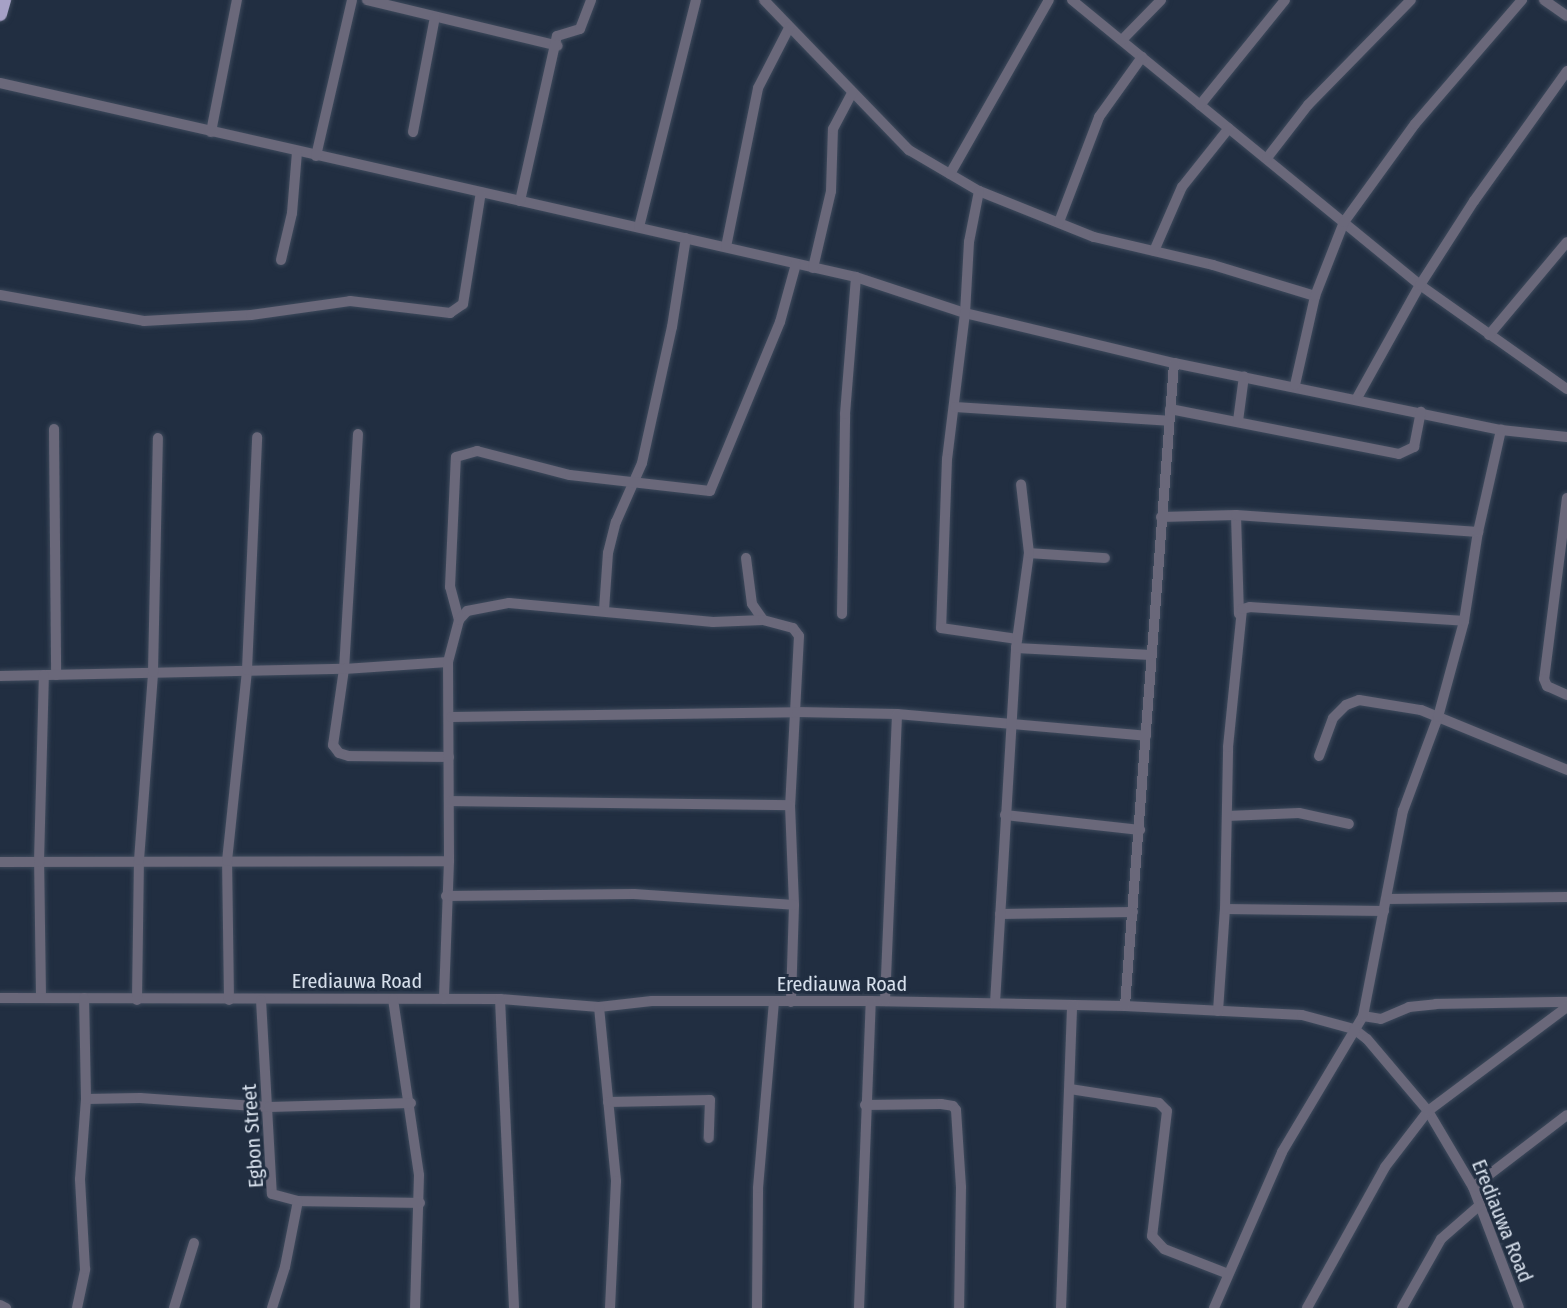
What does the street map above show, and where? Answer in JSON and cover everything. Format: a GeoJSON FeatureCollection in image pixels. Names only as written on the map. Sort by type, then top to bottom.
{"type":"FeatureCollection","features":[{"type":"Feature","properties":{"kind":"street"},"geometry":{"type":"LineString","coordinates":[[211,132],[237,0]]}},
{"type":"Feature","properties":{"kind":"street"},"geometry":{"type":"LineString","coordinates":[[316,156],[352,0]]}},
{"type":"Feature","properties":{"kind":"street"},"geometry":{"type":"LineString","coordinates":[[367,0],[389,3],[435,17],[558,46]]}},
{"type":"Feature","properties":{"kind":"street"},"geometry":{"type":"LineString","coordinates":[[520,201],[558,46],[559,33],[580,29],[585,22],[591,0]]}},
{"type":"Feature","properties":{"kind":"street"},"geometry":{"type":"LineString","coordinates":[[639,227],[696,0]]}},
{"type":"Feature","properties":{"kind":"street"},"geometry":{"type":"LineString","coordinates":[[764,0],[909,150],[979,191],[1094,237],[1154,251],[1315,296]]}},
{"type":"Feature","properties":{"kind":"street"},"geometry":{"type":"LineString","coordinates":[[950,174],[1002,76],[1044,14],[1049,0]]}},
{"type":"Feature","properties":{"kind":"street"},"geometry":{"type":"LineString","coordinates":[[1072,0],[1420,285],[1567,389]]}},
{"type":"Feature","properties":{"kind":"street"},"geometry":{"type":"LineString","coordinates":[[1122,40],[1161,0]]}},
{"type":"Feature","properties":{"kind":"street"},"geometry":{"type":"LineString","coordinates":[[1200,105],[1285,0]]}},
{"type":"Feature","properties":{"kind":"street"},"geometry":{"type":"LineString","coordinates":[[1267,158],[1308,105],[1411,0]]}},
{"type":"Feature","properties":{"kind":"street"},"geometry":{"type":"LineString","coordinates":[[1295,385],[1315,296],[1344,222],[1415,124],[1522,0]]}},
{"type":"Feature","properties":{"kind":"street"},"geometry":{"type":"LineString","coordinates":[[1544,0],[1567,16]]}},
{"type":"Feature","properties":{"kind":"street"},"geometry":{"type":"LineString","coordinates":[[413,132],[435,17]]}},
{"type":"Feature","properties":{"kind":"street"},"geometry":{"type":"LineString","coordinates":[[726,247],[758,88],[789,28]]}},
{"type":"Feature","properties":{"kind":"street"},"geometry":{"type":"LineString","coordinates":[[1059,222],[1099,117],[1142,57]]}},
{"type":"Feature","properties":{"kind":"street"},"geometry":{"type":"LineString","coordinates":[[1357,398],[1420,285],[1474,201],[1567,71]]}},
{"type":"Feature","properties":{"kind":"street"},"geometry":{"type":"LineString","coordinates":[[0,83],[856,277],[965,313],[1174,363],[1295,385],[1501,430],[1567,437]]}},
{"type":"Feature","properties":{"kind":"street"},"geometry":{"type":"LineString","coordinates":[[813,268],[831,190],[833,129],[852,93]]}},
{"type":"Feature","properties":{"kind":"street"},"geometry":{"type":"LineString","coordinates":[[1154,251],[1182,187],[1229,128]]}},
{"type":"Feature","properties":{"kind":"street"},"geometry":{"type":"LineString","coordinates":[[281,260],[292,213],[297,152]]}},
{"type":"Feature","properties":{"kind":"street"},"geometry":{"type":"LineString","coordinates":[[979,191],[969,242],[965,313],[947,459],[941,627],[1017,643],[1151,655]]}},
{"type":"Feature","properties":{"kind":"street"},"geometry":{"type":"LineString","coordinates":[[0,295],[144,321],[251,315],[351,301],[450,313],[463,304],[481,192]]}},
{"type":"Feature","properties":{"kind":"street"},"geometry":{"type":"LineString","coordinates":[[604,610],[608,552],[642,463],[672,327],[686,238]]}},
{"type":"Feature","properties":{"kind":"street"},"geometry":{"type":"LineString","coordinates":[[1489,335],[1567,242]]}},
{"type":"Feature","properties":{"kind":"street"},"geometry":{"type":"LineString","coordinates":[[444,999],[451,717],[448,662],[459,620],[450,587],[456,457],[477,451],[496,454],[570,475],[698,492],[714,488],[780,322],[796,264]]}},
{"type":"Feature","properties":{"kind":"street"},"geometry":{"type":"LineString","coordinates":[[842,614],[844,414],[856,277]]}},
{"type":"Feature","properties":{"kind":"street"},"geometry":{"type":"LineString","coordinates":[[1125,1006],[1174,363]]}},
{"type":"Feature","properties":{"kind":"street"},"geometry":{"type":"LineString","coordinates":[[1238,421],[1244,376]]}},
{"type":"Feature","properties":{"kind":"street"},"geometry":{"type":"LineString","coordinates":[[955,407],[1169,415],[1238,421],[1400,453],[1414,447],[1421,412]]}},
{"type":"Feature","properties":{"kind":"street"},"geometry":{"type":"LineString","coordinates":[[54,429],[56,675]]}},
{"type":"Feature","properties":{"kind":"street"},"geometry":{"type":"LineString","coordinates":[[1214,1308],[1226,1273],[1282,1152],[1363,1016],[1403,811],[1438,717],[1464,621],[1478,532],[1501,430]]}},
{"type":"Feature","properties":{"kind":"street"},"geometry":{"type":"LineString","coordinates":[[358,434],[344,669],[333,745],[339,753],[449,757]]}},
{"type":"Feature","properties":{"kind":"street"},"geometry":{"type":"LineString","coordinates":[[137,1000],[139,860],[153,672],[158,438]]}},
{"type":"Feature","properties":{"kind":"street"},"geometry":{"type":"LineString","coordinates":[[228,1000],[227,861],[247,670],[257,438]]}},
{"type":"Feature","properties":{"kind":"street"},"geometry":{"type":"LineString","coordinates":[[995,1003],[1017,643],[1029,553],[1021,484]]}},
{"type":"Feature","properties":{"kind":"street"},"geometry":{"type":"LineString","coordinates":[[1567,498],[1544,679],[1547,686],[1567,695]]}},
{"type":"Feature","properties":{"kind":"street"},"geometry":{"type":"LineString","coordinates":[[1161,518],[1236,515],[1478,532]]}},
{"type":"Feature","properties":{"kind":"street"},"geometry":{"type":"LineString","coordinates":[[1218,1011],[1225,909],[1228,747],[1239,615],[1236,515]]}},
{"type":"Feature","properties":{"kind":"street"},"geometry":{"type":"LineString","coordinates":[[1029,553],[1105,558]]}},
{"type":"Feature","properties":{"kind":"street"},"geometry":{"type":"LineString","coordinates":[[746,558],[752,604],[763,620]]}},
{"type":"Feature","properties":{"kind":"street"},"geometry":{"type":"LineString","coordinates":[[459,620],[475,606],[509,603],[604,610],[713,622],[763,620],[793,628],[800,636],[790,805],[794,905],[791,1002]]}},
{"type":"Feature","properties":{"kind":"street"},"geometry":{"type":"LineString","coordinates":[[1239,615],[1250,606],[1464,621]]}},
{"type":"Feature","properties":{"kind":"street"},"geometry":{"type":"LineString","coordinates":[[0,676],[344,669],[448,662]]}},
{"type":"Feature","properties":{"kind":"street"},"geometry":{"type":"LineString","coordinates":[[41,997],[39,862],[44,675]]}},
{"type":"Feature","properties":{"kind":"street"},"geometry":{"type":"LineString","coordinates":[[1319,756],[1333,718],[1346,705],[1359,700],[1391,702],[1438,717],[1567,770]]}},
{"type":"Feature","properties":{"kind":"street"},"geometry":{"type":"LineString","coordinates":[[451,717],[797,712],[897,714],[1146,736]]}},
{"type":"Feature","properties":{"kind":"street"},"geometry":{"type":"LineString","coordinates":[[885,1001],[897,714]]}},
{"type":"Feature","properties":{"kind":"street"},"geometry":{"type":"LineString","coordinates":[[450,801],[790,805]]}},
{"type":"Feature","properties":{"kind":"street"},"geometry":{"type":"LineString","coordinates":[[1227,816],[1299,813],[1349,824]]}},
{"type":"Feature","properties":{"kind":"street"},"geometry":{"type":"LineString","coordinates":[[1005,815],[1140,830]]}},
{"type":"Feature","properties":{"kind":"street"},"geometry":{"type":"LineString","coordinates":[[0,862],[449,861]]}},
{"type":"Feature","properties":{"kind":"street"},"geometry":{"type":"LineString","coordinates":[[447,896],[634,894],[794,905]]}},
{"type":"Feature","properties":{"kind":"street"},"geometry":{"type":"LineString","coordinates":[[1386,899],[1567,897]]}},
{"type":"Feature","properties":{"kind":"street"},"geometry":{"type":"LineString","coordinates":[[1225,909],[1384,911]]}},
{"type":"Feature","properties":{"kind":"street"},"geometry":{"type":"LineString","coordinates":[[1000,914],[1133,912]]}},
{"type":"Feature","properties":{"kind":"street","name":"Erediauwa Road"},"geometry":{"type":"LineString","coordinates":[[0,998],[500,999],[598,1007],[652,1001],[885,1001],[1125,1006],[1302,1016],[1354,1029],[1381,1051],[1428,1111],[1473,1187],[1518,1307]]}},
{"type":"Feature","properties":{"kind":"street"},"geometry":{"type":"LineString","coordinates":[[77,1308],[85,1269],[80,1179],[86,1099],[84,998]]}},
{"type":"Feature","properties":{"kind":"street"},"geometry":{"type":"LineString","coordinates":[[393,999],[411,1103],[420,1203],[415,1308]]}},
{"type":"Feature","properties":{"kind":"street"},"geometry":{"type":"LineString","coordinates":[[500,999],[514,1308]]}},
{"type":"Feature","properties":{"kind":"street","name":"Egbon Street"},"geometry":{"type":"LineString","coordinates":[[261,1000],[269,1107],[272,1194],[298,1201],[420,1203]]}},
{"type":"Feature","properties":{"kind":"street"},"geometry":{"type":"LineString","coordinates":[[859,1308],[865,1105],[871,1001]]}},
{"type":"Feature","properties":{"kind":"street"},"geometry":{"type":"LineString","coordinates":[[757,1308],[758,1188],[774,1002]]}},
{"type":"Feature","properties":{"kind":"street"},"geometry":{"type":"LineString","coordinates":[[1363,1016],[1381,1019],[1409,1007],[1436,1004],[1567,1002]]}},
{"type":"Feature","properties":{"kind":"street"},"geometry":{"type":"LineString","coordinates":[[1061,1308],[1072,1005]]}},
{"type":"Feature","properties":{"kind":"street"},"geometry":{"type":"LineString","coordinates":[[598,1007],[616,1181],[610,1308]]}},
{"type":"Feature","properties":{"kind":"street"},"geometry":{"type":"LineString","coordinates":[[1307,1308],[1385,1167],[1428,1111],[1567,1007]]}},
{"type":"Feature","properties":{"kind":"street"},"geometry":{"type":"LineString","coordinates":[[1070,1089],[1159,1103],[1167,1111],[1152,1236],[1164,1249],[1226,1273]]}},
{"type":"Feature","properties":{"kind":"street"},"geometry":{"type":"LineString","coordinates":[[86,1099],[140,1098],[269,1107],[411,1103]]}},
{"type":"Feature","properties":{"kind":"street"},"geometry":{"type":"LineString","coordinates":[[608,1102],[710,1100],[709,1138]]}},
{"type":"Feature","properties":{"kind":"street"},"geometry":{"type":"LineString","coordinates":[[865,1105],[941,1104],[953,1106],[956,1110],[961,1187],[959,1308]]}},
{"type":"Feature","properties":{"kind":"street"},"geometry":{"type":"LineString","coordinates":[[1473,1187],[1567,1116]]}},
{"type":"Feature","properties":{"kind":"street"},"geometry":{"type":"LineString","coordinates":[[272,1308],[285,1267],[298,1201]]}},
{"type":"Feature","properties":{"kind":"street"},"geometry":{"type":"LineString","coordinates":[[1402,1308],[1441,1239],[1480,1205]]}},
{"type":"Feature","properties":{"kind":"street"},"geometry":{"type":"LineString","coordinates":[[174,1308],[194,1243]]}},
{"type":"Feature","properties":{"kind":"street"},"geometry":{"type":"LineString","coordinates":[[0,1305],[6,1308]]}}]}
